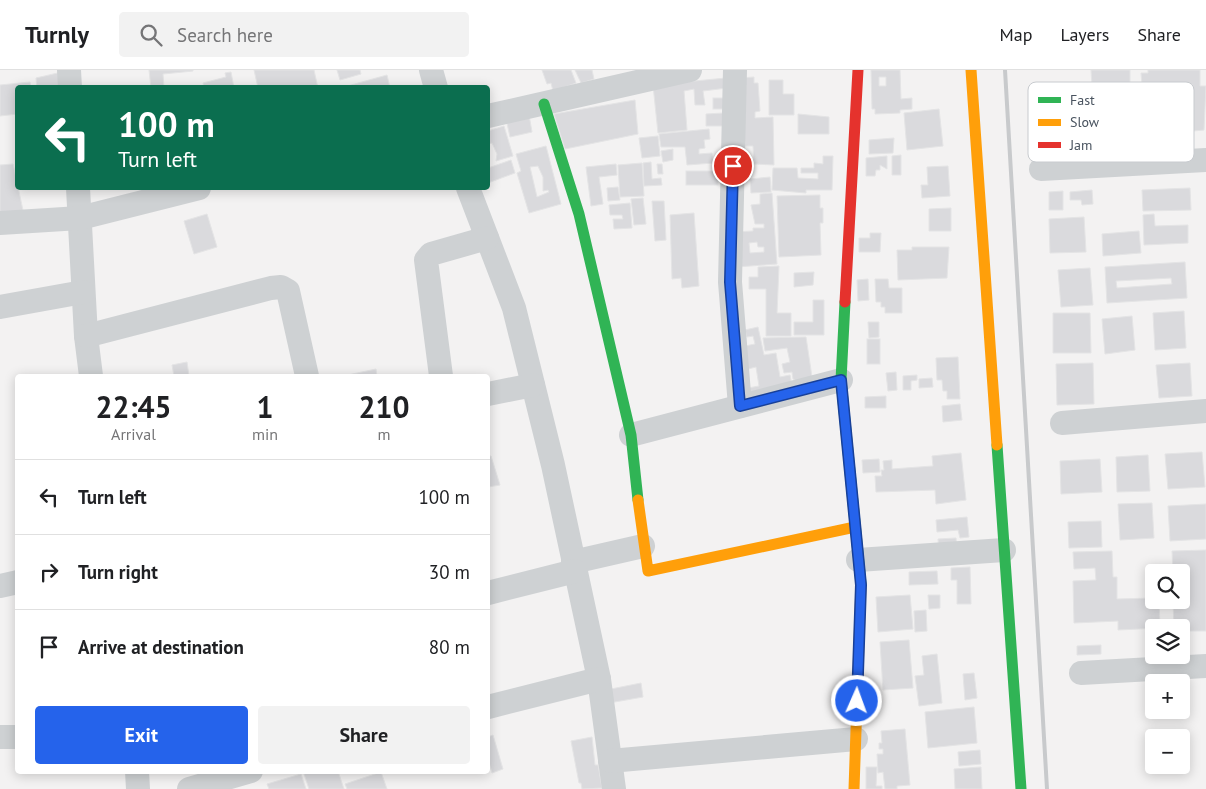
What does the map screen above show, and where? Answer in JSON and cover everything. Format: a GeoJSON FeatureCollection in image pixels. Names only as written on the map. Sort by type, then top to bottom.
{"type":"FeatureCollection","features":[{"type":"Feature","properties":{"kind":"street"},"geometry":{"type":"LineString","coordinates":[[69,70],[70,85]]}},
{"type":"Feature","properties":{"kind":"street"},"geometry":{"type":"LineString","coordinates":[[432,70],[435,85]]}},
{"type":"Feature","properties":{"kind":"street"},"geometry":{"type":"LineString","coordinates":[[490,116],[544,104],[662,73],[690,70]]}},
{"type":"Feature","properties":{"kind":"street"},"geometry":{"type":"LineString","coordinates":[[735,70],[730,282],[740,406]]}},
{"type":"Feature","properties":{"kind":"street"},"geometry":{"type":"LineString","coordinates":[[854,789],[861,585],[841,380],[858,70]]}},
{"type":"Feature","properties":{"kind":"street"},"geometry":{"type":"LineString","coordinates":[[971,70],[1021,789]]}},
{"type":"Feature","properties":{"kind":"street"},"geometry":{"type":"LineString","coordinates":[[544,104],[579,214],[631,434],[643,546],[648,570],[656,570],[855,527]]}},
{"type":"Feature","properties":{"kind":"street"},"geometry":{"type":"LineString","coordinates":[[1041,169],[1169,162]]}},
{"type":"Feature","properties":{"kind":"street"},"geometry":{"type":"LineString","coordinates":[[78,190],[86,336],[91,374]]}},
{"type":"Feature","properties":{"kind":"street"},"geometry":{"type":"LineString","coordinates":[[0,223],[80,218],[191,190]]}},
{"type":"Feature","properties":{"kind":"street"},"geometry":{"type":"LineString","coordinates":[[469,190],[514,308],[553,465],[598,679],[614,789]]}},
{"type":"Feature","properties":{"kind":"street"},"geometry":{"type":"LineString","coordinates":[[441,374],[426,260],[431,254],[487,238]]}},
{"type":"Feature","properties":{"kind":"street"},"geometry":{"type":"LineString","coordinates":[[86,336],[281,287],[288,291],[307,374]]}},
{"type":"Feature","properties":{"kind":"street"},"geometry":{"type":"LineString","coordinates":[[0,307],[83,292]]}},
{"type":"Feature","properties":{"kind":"street"},"geometry":{"type":"LineString","coordinates":[[631,434],[841,380]]}},
{"type":"Feature","properties":{"kind":"street"},"geometry":{"type":"LineString","coordinates":[[490,394],[533,385]]}},
{"type":"Feature","properties":{"kind":"street"},"geometry":{"type":"LineString","coordinates":[[1062,423],[1206,411]]}},
{"type":"Feature","properties":{"kind":"street"},"geometry":{"type":"LineString","coordinates":[[490,586],[574,567],[643,546]]}},
{"type":"Feature","properties":{"kind":"street"},"geometry":{"type":"LineString","coordinates":[[858,560],[1004,550]]}},
{"type":"Feature","properties":{"kind":"street"},"geometry":{"type":"LineString","coordinates":[[0,586],[15,583]]}},
{"type":"Feature","properties":{"kind":"street"},"geometry":{"type":"LineString","coordinates":[[1080,673],[1206,666]]}},
{"type":"Feature","properties":{"kind":"street"},"geometry":{"type":"LineString","coordinates":[[490,706],[598,679]]}},
{"type":"Feature","properties":{"kind":"street"},"geometry":{"type":"LineString","coordinates":[[0,737],[15,736]]}},
{"type":"Feature","properties":{"kind":"street"},"geometry":{"type":"LineString","coordinates":[[610,761],[856,739]]}},
{"type":"Feature","properties":{"kind":"street"},"geometry":{"type":"LineString","coordinates":[[137,774],[138,789]]}},
{"type":"Feature","properties":{"kind":"street"},"geometry":{"type":"LineString","coordinates":[[189,789],[241,774]]}},
{"type":"Feature","properties":{"kind":"building"},"geometry":{"type":"Polygon","coordinates":[[[149,70],[193,70],[163,74],[164,85],[151,85],[149,70]]]}},
{"type":"Feature","properties":{"kind":"building"},"geometry":{"type":"Polygon","coordinates":[[[254,70],[314,70],[317,85],[257,85],[254,70]]]}},
{"type":"Feature","properties":{"kind":"building"},"geometry":{"type":"Polygon","coordinates":[[[337,70],[360,70],[361,74],[340,80],[337,70]]]}},
{"type":"Feature","properties":{"kind":"building"},"geometry":{"type":"Polygon","coordinates":[[[542,70],[571,70],[576,83],[553,91],[551,83],[547,84],[542,70]]]}},
{"type":"Feature","properties":{"kind":"building"},"geometry":{"type":"Polygon","coordinates":[[[575,70],[592,70],[594,79],[581,83],[575,70]]]}},
{"type":"Feature","properties":{"kind":"building"},"geometry":{"type":"Polygon","coordinates":[[[871,70],[900,70],[901,99],[912,98],[912,109],[900,110],[900,113],[875,114],[875,109],[872,109],[871,70]],[[879,77],[879,86],[886,86],[886,77],[879,77]]]}},
{"type":"Feature","properties":{"kind":"building"},"geometry":{"type":"Polygon","coordinates":[[[1091,70],[1130,70],[1130,82],[1092,82],[1091,70]]]}},
{"type":"Feature","properties":{"kind":"building"},"geometry":{"type":"Polygon","coordinates":[[[1148,70],[1200,70],[1200,86],[1206,86],[1204,130],[1194,131],[1194,82],[1142,82],[1141,73],[1148,73],[1148,70]]]}},
{"type":"Feature","properties":{"kind":"building"},"geometry":{"type":"Polygon","coordinates":[[[62,72],[64,85],[37,85],[36,78],[62,72]]]}},
{"type":"Feature","properties":{"kind":"building"},"geometry":{"type":"Polygon","coordinates":[[[231,72],[233,85],[203,85],[203,83],[226,77],[225,73],[231,72]]]}},
{"type":"Feature","properties":{"kind":"building"},"geometry":{"type":"Polygon","coordinates":[[[387,75],[389,85],[351,85],[387,75]]]}},
{"type":"Feature","properties":{"kind":"building"},"geometry":{"type":"Polygon","coordinates":[[[754,77],[754,83],[758,83],[760,111],[755,112],[755,118],[773,117],[774,165],[754,164],[753,146],[745,146],[740,78],[754,77]]]}},
{"type":"Feature","properties":{"kind":"building"},"geometry":{"type":"Polygon","coordinates":[[[726,78],[727,88],[703,91],[705,105],[695,105],[694,89],[684,91],[687,130],[658,133],[653,85],[726,78]]]}},
{"type":"Feature","properties":{"kind":"building"},"geometry":{"type":"Polygon","coordinates":[[[769,80],[783,80],[783,94],[794,94],[794,115],[769,115],[769,80]]]}},
{"type":"Feature","properties":{"kind":"building"},"geometry":{"type":"Polygon","coordinates":[[[30,82],[30,85],[15,85],[15,114],[0,116],[0,85],[30,82]]]}},
{"type":"Feature","properties":{"kind":"building"},"geometry":{"type":"Polygon","coordinates":[[[713,98],[724,98],[724,109],[713,109],[713,98]]]}},
{"type":"Feature","properties":{"kind":"building"},"geometry":{"type":"Polygon","coordinates":[[[635,100],[638,134],[565,149],[554,114],[635,100]]]}},
{"type":"Feature","properties":{"kind":"building"},"geometry":{"type":"Polygon","coordinates":[[[939,109],[943,146],[907,150],[904,113],[939,109]]]}},
{"type":"Feature","properties":{"kind":"building"},"geometry":{"type":"Polygon","coordinates":[[[724,113],[725,126],[706,126],[706,114],[724,113]]]}},
{"type":"Feature","properties":{"kind":"building"},"geometry":{"type":"Polygon","coordinates":[[[798,114],[829,117],[829,134],[798,134],[798,114]]]}},
{"type":"Feature","properties":{"kind":"building"},"geometry":{"type":"Polygon","coordinates":[[[529,115],[532,132],[510,137],[506,119],[529,115]]]}},
{"type":"Feature","properties":{"kind":"building"},"geometry":{"type":"Polygon","coordinates":[[[504,126],[513,156],[496,161],[497,154],[492,143],[490,144],[490,130],[504,126]]]}},
{"type":"Feature","properties":{"kind":"building"},"geometry":{"type":"Polygon","coordinates":[[[709,129],[710,139],[704,140],[705,148],[699,149],[699,154],[712,153],[713,163],[687,165],[685,147],[661,147],[659,134],[709,129]]]}},
{"type":"Feature","properties":{"kind":"building"},"geometry":{"type":"Polygon","coordinates":[[[658,136],[660,156],[642,158],[639,138],[658,136]]]}},
{"type":"Feature","properties":{"kind":"building"},"geometry":{"type":"Polygon","coordinates":[[[894,138],[893,153],[869,154],[869,140],[894,138]]]}},
{"type":"Feature","properties":{"kind":"building"},"geometry":{"type":"Polygon","coordinates":[[[546,146],[561,204],[529,213],[517,173],[521,171],[516,154],[546,146]],[[538,166],[530,167],[537,197],[549,192],[548,190],[543,191],[543,177],[538,166]]]}},
{"type":"Feature","properties":{"kind":"building"},"geometry":{"type":"Polygon","coordinates":[[[673,149],[673,160],[663,162],[661,151],[673,149]]]}},
{"type":"Feature","properties":{"kind":"building"},"geometry":{"type":"Polygon","coordinates":[[[901,155],[901,175],[892,175],[892,156],[901,155]]]}},
{"type":"Feature","properties":{"kind":"building"},"geometry":{"type":"Polygon","coordinates":[[[823,156],[833,156],[832,190],[806,190],[806,193],[772,190],[773,168],[797,168],[798,178],[818,179],[818,173],[801,173],[801,168],[814,168],[814,163],[823,164],[823,156]]]}},
{"type":"Feature","properties":{"kind":"building"},"geometry":{"type":"Polygon","coordinates":[[[887,156],[887,169],[880,165],[880,170],[876,170],[875,176],[866,176],[866,158],[887,156]]]}},
{"type":"Feature","properties":{"kind":"building"},"geometry":{"type":"Polygon","coordinates":[[[511,160],[515,173],[490,182],[490,167],[511,160]]]}},
{"type":"Feature","properties":{"kind":"building"},"geometry":{"type":"Polygon","coordinates":[[[651,162],[652,179],[661,178],[662,185],[644,186],[643,163],[651,162]]]}},
{"type":"Feature","properties":{"kind":"building"},"geometry":{"type":"Polygon","coordinates":[[[642,163],[644,196],[620,197],[618,165],[642,163]]]}},
{"type":"Feature","properties":{"kind":"building"},"geometry":{"type":"Polygon","coordinates":[[[13,164],[15,190],[19,190],[24,215],[0,216],[0,165],[13,164]]]}},
{"type":"Feature","properties":{"kind":"building"},"geometry":{"type":"Polygon","coordinates":[[[616,164],[617,175],[599,177],[603,204],[591,206],[586,167],[616,164]]]}},
{"type":"Feature","properties":{"kind":"building"},"geometry":{"type":"Polygon","coordinates":[[[657,164],[662,164],[663,174],[658,174],[657,164]]]}},
{"type":"Feature","properties":{"kind":"building"},"geometry":{"type":"Polygon","coordinates":[[[948,166],[950,196],[922,198],[921,185],[928,185],[927,167],[948,166]]]}},
{"type":"Feature","properties":{"kind":"building"},"geometry":{"type":"Polygon","coordinates":[[[686,171],[718,171],[718,185],[686,185],[686,171]]]}},
{"type":"Feature","properties":{"kind":"building"},"geometry":{"type":"Polygon","coordinates":[[[770,177],[771,192],[751,193],[750,179],[770,177]]]}},
{"type":"Feature","properties":{"kind":"building"},"geometry":{"type":"Polygon","coordinates":[[[618,187],[620,200],[608,201],[607,188],[618,187]]]}},
{"type":"Feature","properties":{"kind":"building"},"geometry":{"type":"Polygon","coordinates":[[[1190,188],[1191,210],[1143,211],[1142,190],[1190,188]]]}},
{"type":"Feature","properties":{"kind":"building"},"geometry":{"type":"Polygon","coordinates":[[[1092,190],[1093,204],[1082,205],[1081,200],[1070,200],[1070,192],[1092,190]]]}},
{"type":"Feature","properties":{"kind":"building"},"geometry":{"type":"Polygon","coordinates":[[[1063,191],[1063,210],[1049,210],[1049,192],[1063,191]]]}},
{"type":"Feature","properties":{"kind":"building"},"geometry":{"type":"Polygon","coordinates":[[[772,193],[777,264],[737,267],[735,232],[753,231],[753,228],[764,228],[764,224],[755,224],[751,205],[760,204],[760,194],[772,193]],[[757,242],[749,243],[750,253],[764,252],[764,247],[758,247],[757,242]]]}},
{"type":"Feature","properties":{"kind":"building"},"geometry":{"type":"Polygon","coordinates":[[[820,195],[820,208],[823,208],[823,223],[820,223],[821,255],[779,257],[777,196],[820,195]]]}},
{"type":"Feature","properties":{"kind":"building"},"geometry":{"type":"Polygon","coordinates":[[[643,198],[646,224],[634,225],[631,199],[643,198]]]}},
{"type":"Feature","properties":{"kind":"building"},"geometry":{"type":"Polygon","coordinates":[[[652,201],[664,201],[666,240],[655,241],[652,201]]]}},
{"type":"Feature","properties":{"kind":"building"},"geometry":{"type":"Polygon","coordinates":[[[630,203],[632,228],[614,229],[613,219],[623,219],[622,215],[610,215],[609,205],[630,203]]]}},
{"type":"Feature","properties":{"kind":"building"},"geometry":{"type":"Polygon","coordinates":[[[951,208],[951,231],[929,231],[929,209],[951,208]]]}},
{"type":"Feature","properties":{"kind":"building"},"geometry":{"type":"Polygon","coordinates":[[[694,213],[699,286],[682,288],[681,278],[672,279],[670,215],[694,213]]]}},
{"type":"Feature","properties":{"kind":"building"},"geometry":{"type":"Polygon","coordinates":[[[207,214],[217,247],[194,254],[184,221],[207,214]]]}},
{"type":"Feature","properties":{"kind":"building"},"geometry":{"type":"Polygon","coordinates":[[[1154,214],[1155,226],[1188,225],[1188,243],[1144,245],[1143,215],[1154,214]]]}},
{"type":"Feature","properties":{"kind":"building"},"geometry":{"type":"Polygon","coordinates":[[[1084,217],[1086,252],[1050,253],[1049,219],[1084,217]]]}},
{"type":"Feature","properties":{"kind":"building"},"geometry":{"type":"Polygon","coordinates":[[[1139,231],[1141,253],[1103,256],[1102,234],[1139,231]]]}},
{"type":"Feature","properties":{"kind":"building"},"geometry":{"type":"Polygon","coordinates":[[[870,233],[881,233],[880,252],[859,252],[859,238],[870,238],[870,233]]]}},
{"type":"Feature","properties":{"kind":"building"},"geometry":{"type":"Polygon","coordinates":[[[912,247],[949,247],[947,278],[898,280],[897,250],[912,250],[912,247]]]}},
{"type":"Feature","properties":{"kind":"building"},"geometry":{"type":"Polygon","coordinates":[[[1185,262],[1187,298],[1107,303],[1105,267],[1185,262]],[[1171,278],[1116,281],[1117,288],[1172,284],[1171,278]]]}},
{"type":"Feature","properties":{"kind":"building"},"geometry":{"type":"Polygon","coordinates":[[[779,266],[777,313],[791,313],[791,336],[766,336],[766,289],[749,289],[749,277],[758,277],[758,267],[779,266]]]}},
{"type":"Feature","properties":{"kind":"building"},"geometry":{"type":"Polygon","coordinates":[[[1090,268],[1093,305],[1061,307],[1058,270],[1090,268]]]}},
{"type":"Feature","properties":{"kind":"building"},"geometry":{"type":"Polygon","coordinates":[[[814,272],[813,285],[794,287],[794,273],[814,272]]]}},
{"type":"Feature","properties":{"kind":"building"},"geometry":{"type":"Polygon","coordinates":[[[868,279],[869,300],[858,301],[857,280],[868,279]]]}},
{"type":"Feature","properties":{"kind":"building"},"geometry":{"type":"Polygon","coordinates":[[[875,279],[888,279],[889,288],[902,288],[902,313],[885,313],[885,307],[881,307],[881,302],[876,302],[875,279]]]}},
{"type":"Feature","properties":{"kind":"building"},"geometry":{"type":"Polygon","coordinates":[[[813,300],[824,300],[824,335],[794,335],[794,322],[813,322],[813,300]]]}},
{"type":"Feature","properties":{"kind":"building"},"geometry":{"type":"Polygon","coordinates":[[[1184,311],[1186,348],[1155,350],[1153,313],[1184,311]]]}},
{"type":"Feature","properties":{"kind":"building"},"geometry":{"type":"Polygon","coordinates":[[[1053,313],[1090,313],[1091,353],[1053,353],[1053,313]]]}},
{"type":"Feature","properties":{"kind":"building"},"geometry":{"type":"Polygon","coordinates":[[[1132,316],[1135,350],[1105,354],[1102,319],[1132,316]]]}},
{"type":"Feature","properties":{"kind":"building"},"geometry":{"type":"Polygon","coordinates":[[[868,322],[879,322],[879,337],[869,338],[868,322]]]}},
{"type":"Feature","properties":{"kind":"building"},"geometry":{"type":"Polygon","coordinates":[[[758,327],[764,355],[776,353],[780,377],[790,375],[792,386],[749,395],[748,388],[759,386],[756,367],[744,370],[740,347],[755,344],[753,336],[747,337],[745,330],[758,327]]]}},
{"type":"Feature","properties":{"kind":"building"},"geometry":{"type":"Polygon","coordinates":[[[806,337],[812,377],[803,384],[793,379],[792,372],[784,373],[782,364],[790,362],[787,348],[765,351],[763,338],[806,337]]]}},
{"type":"Feature","properties":{"kind":"building"},"geometry":{"type":"Polygon","coordinates":[[[867,339],[880,339],[880,364],[867,364],[867,339]]]}},
{"type":"Feature","properties":{"kind":"building"},"geometry":{"type":"Polygon","coordinates":[[[958,357],[960,399],[947,399],[947,391],[943,391],[942,380],[937,380],[936,358],[958,357]]]}},
{"type":"Feature","properties":{"kind":"building"},"geometry":{"type":"Polygon","coordinates":[[[187,362],[189,374],[174,374],[172,365],[187,362]]]}},
{"type":"Feature","properties":{"kind":"building"},"geometry":{"type":"Polygon","coordinates":[[[1093,363],[1094,404],[1057,405],[1056,364],[1093,363]]]}},
{"type":"Feature","properties":{"kind":"building"},"geometry":{"type":"Polygon","coordinates":[[[1190,363],[1192,396],[1159,398],[1156,365],[1190,363]]]}},
{"type":"Feature","properties":{"kind":"building"},"geometry":{"type":"Polygon","coordinates":[[[376,369],[377,374],[352,374],[376,369]]]}},
{"type":"Feature","properties":{"kind":"building"},"geometry":{"type":"Polygon","coordinates":[[[896,372],[897,390],[888,391],[886,373],[896,372]]]}},
{"type":"Feature","properties":{"kind":"building"},"geometry":{"type":"Polygon","coordinates":[[[917,375],[917,380],[911,381],[911,390],[903,390],[903,376],[917,375]]]}},
{"type":"Feature","properties":{"kind":"building"},"geometry":{"type":"Polygon","coordinates":[[[932,378],[933,387],[919,388],[919,379],[932,378]]]}},
{"type":"Feature","properties":{"kind":"building"},"geometry":{"type":"Polygon","coordinates":[[[886,396],[886,408],[865,408],[865,397],[886,396]]]}},
{"type":"Feature","properties":{"kind":"building"},"geometry":{"type":"Polygon","coordinates":[[[960,404],[962,420],[943,422],[942,406],[960,404]]]}},
{"type":"Feature","properties":{"kind":"building"},"geometry":{"type":"Polygon","coordinates":[[[1202,452],[1205,487],[1168,489],[1165,454],[1202,452]]]}},
{"type":"Feature","properties":{"kind":"building"},"geometry":{"type":"Polygon","coordinates":[[[961,453],[966,500],[936,504],[935,490],[876,492],[875,476],[882,476],[881,470],[884,470],[883,461],[892,460],[892,469],[933,466],[932,456],[961,453]]]}},
{"type":"Feature","properties":{"kind":"building"},"geometry":{"type":"Polygon","coordinates":[[[1148,455],[1150,491],[1117,492],[1116,457],[1148,455]]]}},
{"type":"Feature","properties":{"kind":"building"},"geometry":{"type":"Polygon","coordinates":[[[490,456],[491,456],[500,485],[490,487],[490,456]]]}},
{"type":"Feature","properties":{"kind":"building"},"geometry":{"type":"Polygon","coordinates":[[[879,459],[880,472],[863,473],[862,460],[879,459]]]}},
{"type":"Feature","properties":{"kind":"building"},"geometry":{"type":"Polygon","coordinates":[[[1100,459],[1102,492],[1061,494],[1060,461],[1100,459]]]}},
{"type":"Feature","properties":{"kind":"building"},"geometry":{"type":"Polygon","coordinates":[[[1152,503],[1154,538],[1120,540],[1118,504],[1152,503]]]}},
{"type":"Feature","properties":{"kind":"building"},"geometry":{"type":"Polygon","coordinates":[[[1206,504],[1206,539],[1170,541],[1168,506],[1206,504]]]}},
{"type":"Feature","properties":{"kind":"building"},"geometry":{"type":"Polygon","coordinates":[[[967,517],[969,537],[960,538],[958,530],[937,532],[936,520],[967,517]]]}},
{"type":"Feature","properties":{"kind":"building"},"geometry":{"type":"Polygon","coordinates":[[[1101,521],[1102,547],[1069,548],[1068,522],[1101,521]]]}},
{"type":"Feature","properties":{"kind":"building"},"geometry":{"type":"Polygon","coordinates":[[[956,538],[957,550],[939,551],[938,539],[956,538]]]}},
{"type":"Feature","properties":{"kind":"building"},"geometry":{"type":"Polygon","coordinates":[[[1206,550],[1206,631],[1190,631],[1190,619],[1174,619],[1173,609],[1190,609],[1190,564],[1173,564],[1172,551],[1206,550]]]}},
{"type":"Feature","properties":{"kind":"building"},"geometry":{"type":"Polygon","coordinates":[[[1112,551],[1113,577],[1117,577],[1117,599],[1145,598],[1145,609],[1159,609],[1160,619],[1145,619],[1145,629],[1118,630],[1118,621],[1074,623],[1073,581],[1096,580],[1095,568],[1074,569],[1073,552],[1112,551]]]}},
{"type":"Feature","properties":{"kind":"building"},"geometry":{"type":"Polygon","coordinates":[[[970,567],[971,604],[957,604],[957,580],[951,580],[951,568],[970,567]]]}},
{"type":"Feature","properties":{"kind":"building"},"geometry":{"type":"Polygon","coordinates":[[[937,571],[938,584],[909,585],[909,572],[937,571]]]}},
{"type":"Feature","properties":{"kind":"building"},"geometry":{"type":"Polygon","coordinates":[[[910,595],[913,629],[878,632],[876,597],[910,595]]]}},
{"type":"Feature","properties":{"kind":"building"},"geometry":{"type":"Polygon","coordinates":[[[928,595],[940,595],[940,608],[929,609],[928,595]]]}},
{"type":"Feature","properties":{"kind":"building"},"geometry":{"type":"Polygon","coordinates":[[[926,610],[927,631],[915,632],[914,611],[926,610]]]}},
{"type":"Feature","properties":{"kind":"building"},"geometry":{"type":"Polygon","coordinates":[[[909,640],[913,688],[883,690],[880,642],[909,640]]]}},
{"type":"Feature","properties":{"kind":"building"},"geometry":{"type":"Polygon","coordinates":[[[1101,645],[1101,654],[1077,655],[1077,646],[1101,645]]]}},
{"type":"Feature","properties":{"kind":"building"},"geometry":{"type":"Polygon","coordinates":[[[937,654],[942,703],[919,706],[915,676],[924,675],[922,656],[937,654]]]}},
{"type":"Feature","properties":{"kind":"building"},"geometry":{"type":"Polygon","coordinates":[[[974,673],[977,698],[965,700],[963,674],[974,673]]]}},
{"type":"Feature","properties":{"kind":"building"},"geometry":{"type":"Polygon","coordinates":[[[641,683],[643,697],[609,703],[606,690],[641,683]]]}},
{"type":"Feature","properties":{"kind":"building"},"geometry":{"type":"Polygon","coordinates":[[[974,707],[977,743],[928,748],[925,712],[974,707]]]}},
{"type":"Feature","properties":{"kind":"building"},"geometry":{"type":"Polygon","coordinates":[[[905,729],[910,785],[897,786],[897,789],[885,789],[883,772],[878,773],[877,754],[883,754],[883,749],[879,749],[879,743],[882,743],[881,731],[905,729]]]}},
{"type":"Feature","properties":{"kind":"building"},"geometry":{"type":"Polygon","coordinates":[[[493,735],[503,769],[492,773],[490,766],[490,736],[493,735]]]}},
{"type":"Feature","properties":{"kind":"building"},"geometry":{"type":"Polygon","coordinates":[[[592,737],[595,765],[598,765],[602,788],[582,789],[581,783],[579,783],[571,741],[592,737]]]}},
{"type":"Feature","properties":{"kind":"building"},"geometry":{"type":"Polygon","coordinates":[[[980,750],[981,764],[959,766],[958,752],[980,750]]]}},
{"type":"Feature","properties":{"kind":"building"},"geometry":{"type":"Polygon","coordinates":[[[866,767],[877,767],[876,786],[882,786],[882,789],[866,789],[866,767]]]}},
{"type":"Feature","properties":{"kind":"building"},"geometry":{"type":"Polygon","coordinates":[[[981,767],[982,789],[955,789],[954,769],[981,767]]]}},
{"type":"Feature","properties":{"kind":"building"},"geometry":{"type":"Polygon","coordinates":[[[301,774],[306,789],[269,789],[267,784],[301,774]]]}},
{"type":"Feature","properties":{"kind":"building"},"geometry":{"type":"Polygon","coordinates":[[[304,774],[339,774],[344,789],[309,789],[304,774]]]}},
{"type":"Feature","properties":{"kind":"building"},"geometry":{"type":"Polygon","coordinates":[[[375,774],[382,774],[387,789],[347,789],[345,784],[375,774]]]}},
{"type":"Feature","properties":{"kind":"railway"},"geometry":{"type":"LineString","coordinates":[[1005,70],[1047,789]]}},
{"type":"Feature","properties":{"kind":"traffic: fast"},"geometry":{"type":"LineString","coordinates":[[544,104],[579,214],[631,435],[638,500]]}},
{"type":"Feature","properties":{"kind":"traffic: fast"},"geometry":{"type":"LineString","coordinates":[[845,302],[841,380],[861,584]]}},
{"type":"Feature","properties":{"kind":"traffic: fast"},"geometry":{"type":"LineString","coordinates":[[997,445],[1021,789]]}},
{"type":"Feature","properties":{"kind":"traffic: slow"},"geometry":{"type":"LineString","coordinates":[[971,70],[997,445]]}},
{"type":"Feature","properties":{"kind":"traffic: slow"},"geometry":{"type":"LineString","coordinates":[[638,500],[648,571],[855,527]]}},
{"type":"Feature","properties":{"kind":"traffic: slow"},"geometry":{"type":"LineString","coordinates":[[854,789],[861,584]]}},
{"type":"Feature","properties":{"kind":"traffic: jam"},"geometry":{"type":"LineString","coordinates":[[845,302],[858,70]]}},
{"type":"Feature","properties":{"kind":"route"},"geometry":{"type":"LineString","coordinates":[[733,166],[730,282],[740,406],[841,380],[861,585],[857,701]]}}]}
